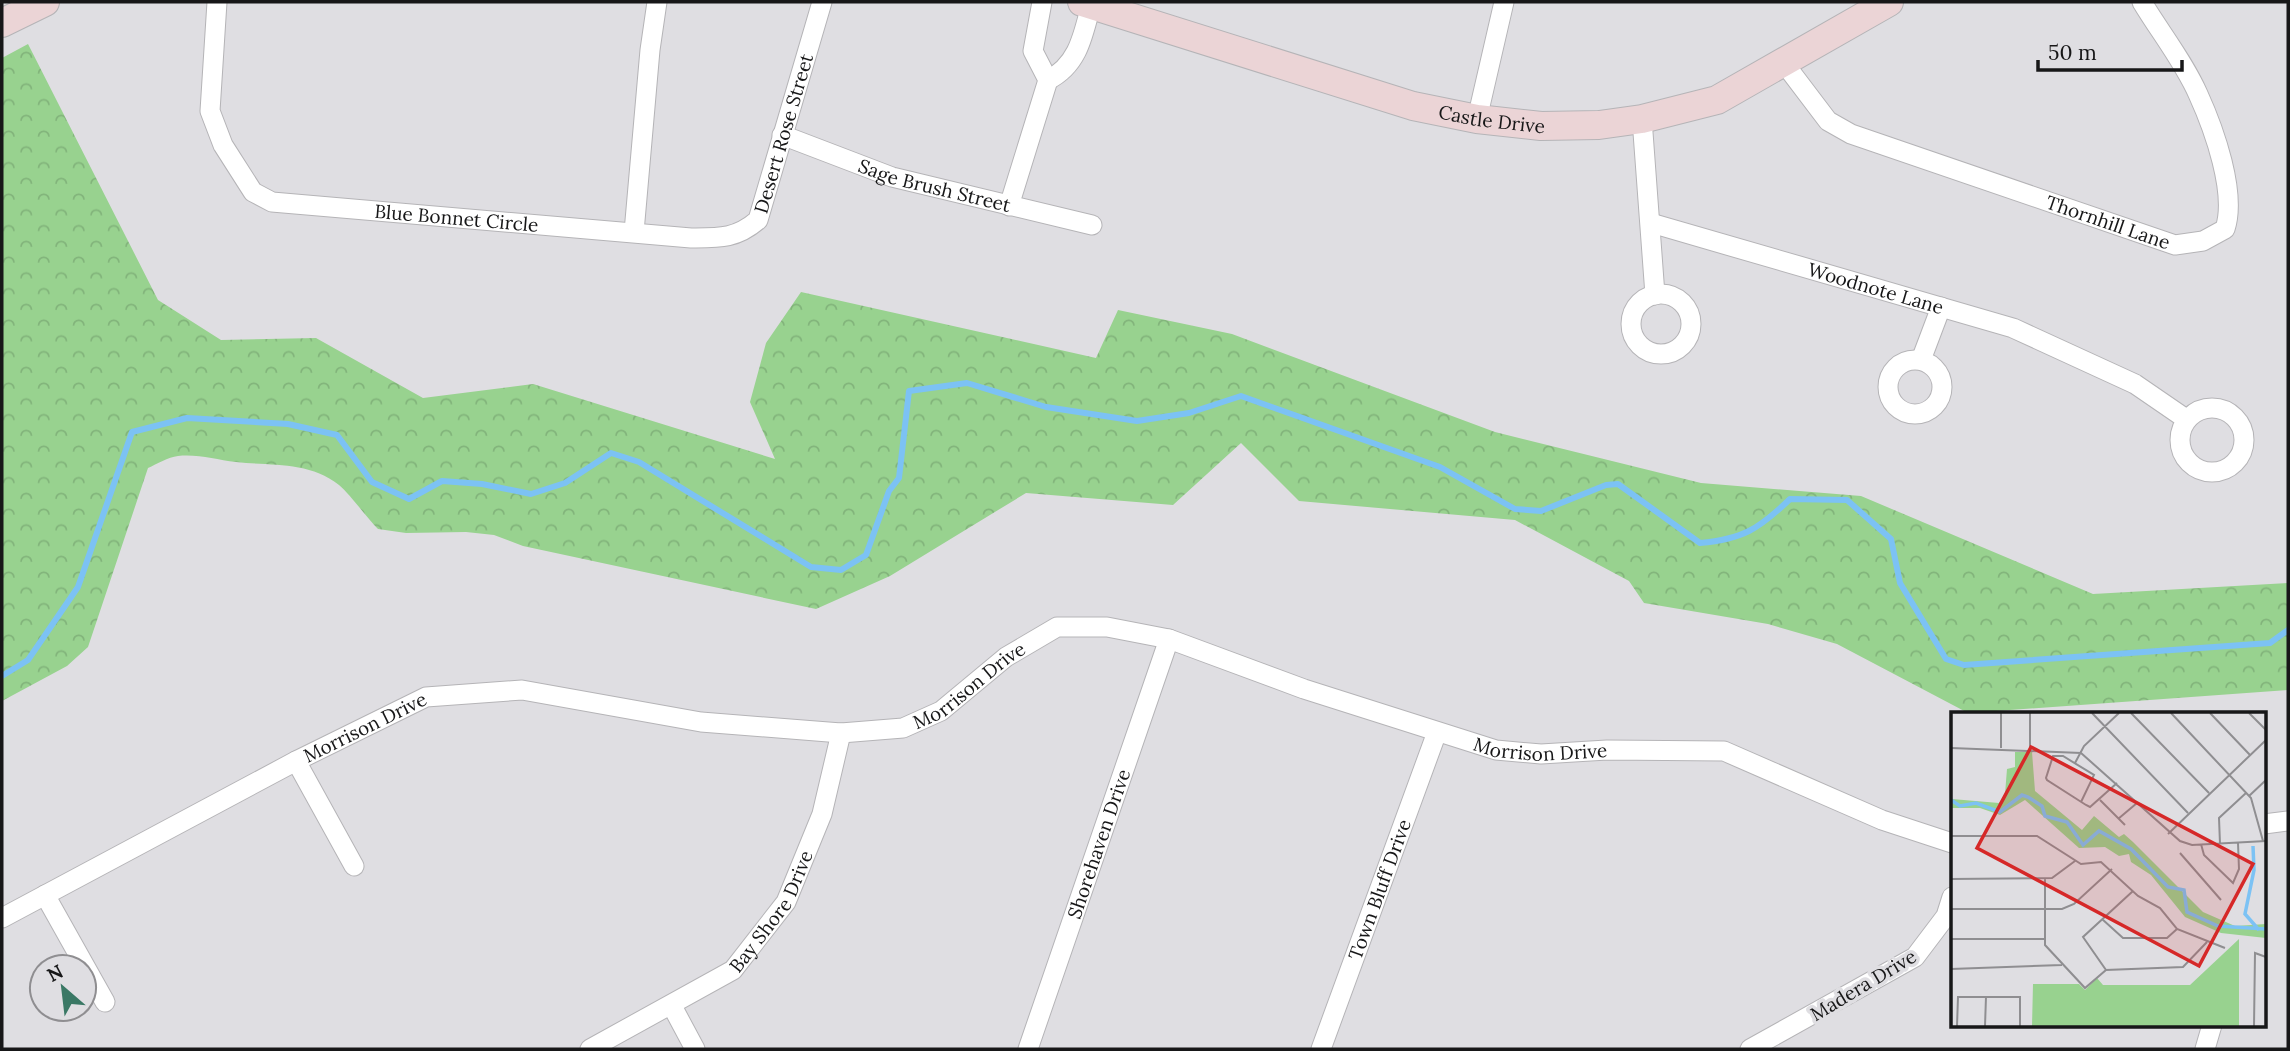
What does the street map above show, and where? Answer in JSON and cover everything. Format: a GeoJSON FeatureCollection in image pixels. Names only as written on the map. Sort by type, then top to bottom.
{"type":"FeatureCollection","features":[{"type":"Feature","properties":{"kind":"main road"},"geometry":{"type":"LineString","coordinates":[[2,23],[45,2]]}},
{"type":"Feature","properties":{"kind":"main road","name":"Castle Drive"},"geometry":{"type":"LineString","coordinates":[[1087,3],[1413,106],[1477,119],[1541,126],[1599,125],[1642,119],[1717,100],[1888,2]]}},
{"type":"Feature","properties":{"kind":"street","name":"Blue Bonnet Circle"},"geometry":{"type":"LineString","coordinates":[[217,2],[210,111],[223,145],[253,192],[272,202],[634,232]]}},
{"type":"Feature","properties":{"kind":"street"},"geometry":{"type":"LineString","coordinates":[[634,232],[650,50],[657,2]]}},
{"type":"Feature","properties":{"kind":"street","name":"Desert Rose Street"},"geometry":{"type":"LineString","coordinates":[[634,232],[729,238],[744,232],[758,220],[822,2]]}},
{"type":"Feature","properties":{"kind":"street"},"geometry":{"type":"LineString","coordinates":[[1009,206],[1048,80],[1033,51],[1042,2]]}},
{"type":"Feature","properties":{"kind":"street"},"geometry":{"type":"LineString","coordinates":[[1477,119],[1504,2]]}},
{"type":"Feature","properties":{"kind":"street","name":"Thornhill Lane"},"geometry":{"type":"LineString","coordinates":[[1784,63],[1828,121],[1851,134],[2175,245],[2203,242],[2225,229],[2230,215],[2230,189],[2198,93],[2141,2]]}},
{"type":"Feature","properties":{"kind":"street"},"geometry":{"type":"LineString","coordinates":[[1048,80],[1065,71],[1080,46],[1087,3]]}},
{"type":"Feature","properties":{"kind":"street"},"geometry":{"type":"LineString","coordinates":[[1642,119],[1655,295]]}},
{"type":"Feature","properties":{"kind":"street","name":"Sage Brush Street"},"geometry":{"type":"LineString","coordinates":[[782,135],[892,177],[1092,225]]}},
{"type":"Feature","properties":{"kind":"street","name":"Woodnote Lane"},"geometry":{"type":"LineString","coordinates":[[1651,223],[2013,328],[2135,384],[2186,419]]}},
{"type":"Feature","properties":{"kind":"street"},"geometry":{"type":"LineString","coordinates":[[1922,360],[1941,307]]}},
{"type":"Feature","properties":{"kind":"street","name":"Morrison Drive"},"geometry":{"type":"LineString","coordinates":[[2,918],[296,761],[426,697],[440,693],[522,690],[701,722],[841,733],[903,728],[941,711],[1006,657],[1057,627],[1107,627],[1169,639],[1304,689],[1496,750],[1541,754],[1607,750],[1724,751],[1882,820],[1951,843]]}},
{"type":"Feature","properties":{"kind":"street","name":"Shorehaven Drive"},"geometry":{"type":"LineString","coordinates":[[1028,1049],[1169,639]]}},
{"type":"Feature","properties":{"kind":"street","name":"Town Bluff Drive"},"geometry":{"type":"LineString","coordinates":[[1321,1049],[1437,732]]}},
{"type":"Feature","properties":{"kind":"street","name":"Bay Shore Drive"},"geometry":{"type":"LineString","coordinates":[[590,1049],[733,970],[786,902],[822,814],[841,733]]}},
{"type":"Feature","properties":{"kind":"street"},"geometry":{"type":"LineString","coordinates":[[296,761],[354,866]]}},
{"type":"Feature","properties":{"kind":"street"},"geometry":{"type":"LineString","coordinates":[[2266,824],[2288,821]]}},
{"type":"Feature","properties":{"kind":"street"},"geometry":{"type":"LineString","coordinates":[[46,895],[106,1002]]}},
{"type":"Feature","properties":{"kind":"street","name":"Madera Drive"},"geometry":{"type":"LineString","coordinates":[[1749,1049],[1915,957],[1946,916],[1951,900]]}},
{"type":"Feature","properties":{"kind":"street"},"geometry":{"type":"LineString","coordinates":[[672,1006],[695,1049]]}},
{"type":"Feature","properties":{"kind":"street"},"geometry":{"type":"LineString","coordinates":[[2205,1049],[2213,1026]]}},
{"type":"Feature","properties":{"kind":"green space"},"geometry":{"type":"Polygon","coordinates":[[[28,44],[158,300],[221,340],[316,338],[423,398],[533,384],[775,459],[750,402],[766,343],[801,292],[1096,358],[1118,310],[1232,334],[1495,432],[1701,483],[1861,496],[2093,594],[2288,583],[2288,690],[1966,712],[1837,644],[1768,624],[1644,603],[1629,581],[1515,520],[1299,501],[1241,443],[1173,505],[1026,493],[890,576],[816,609],[523,546],[494,535],[466,532],[406,533],[378,529],[339,485],[315,472],[290,466],[193,456],[174,457],[148,468],[88,647],[67,666],[2,701],[2,58],[28,44]]]}},
{"type":"Feature","properties":{"kind":"waterway"},"geometry":{"type":"LineString","coordinates":[[2,676],[28,660],[78,587],[132,432],[187,418],[288,424],[337,435],[372,482],[409,499],[442,481],[482,484],[531,494],[565,483],[611,453],[639,462],[811,567],[841,570],[866,555],[889,491],[899,478],[909,391],[967,383],[1046,407],[1137,421],[1189,413],[1241,396],[1440,467],[1515,509],[1541,511],[1606,485],[1618,484],[1700,543],[1728,539],[1750,531],[1790,499],[1847,500],[1891,539],[1900,583],[1946,659],[1964,665],[2270,643],[2288,630]]}}]}
